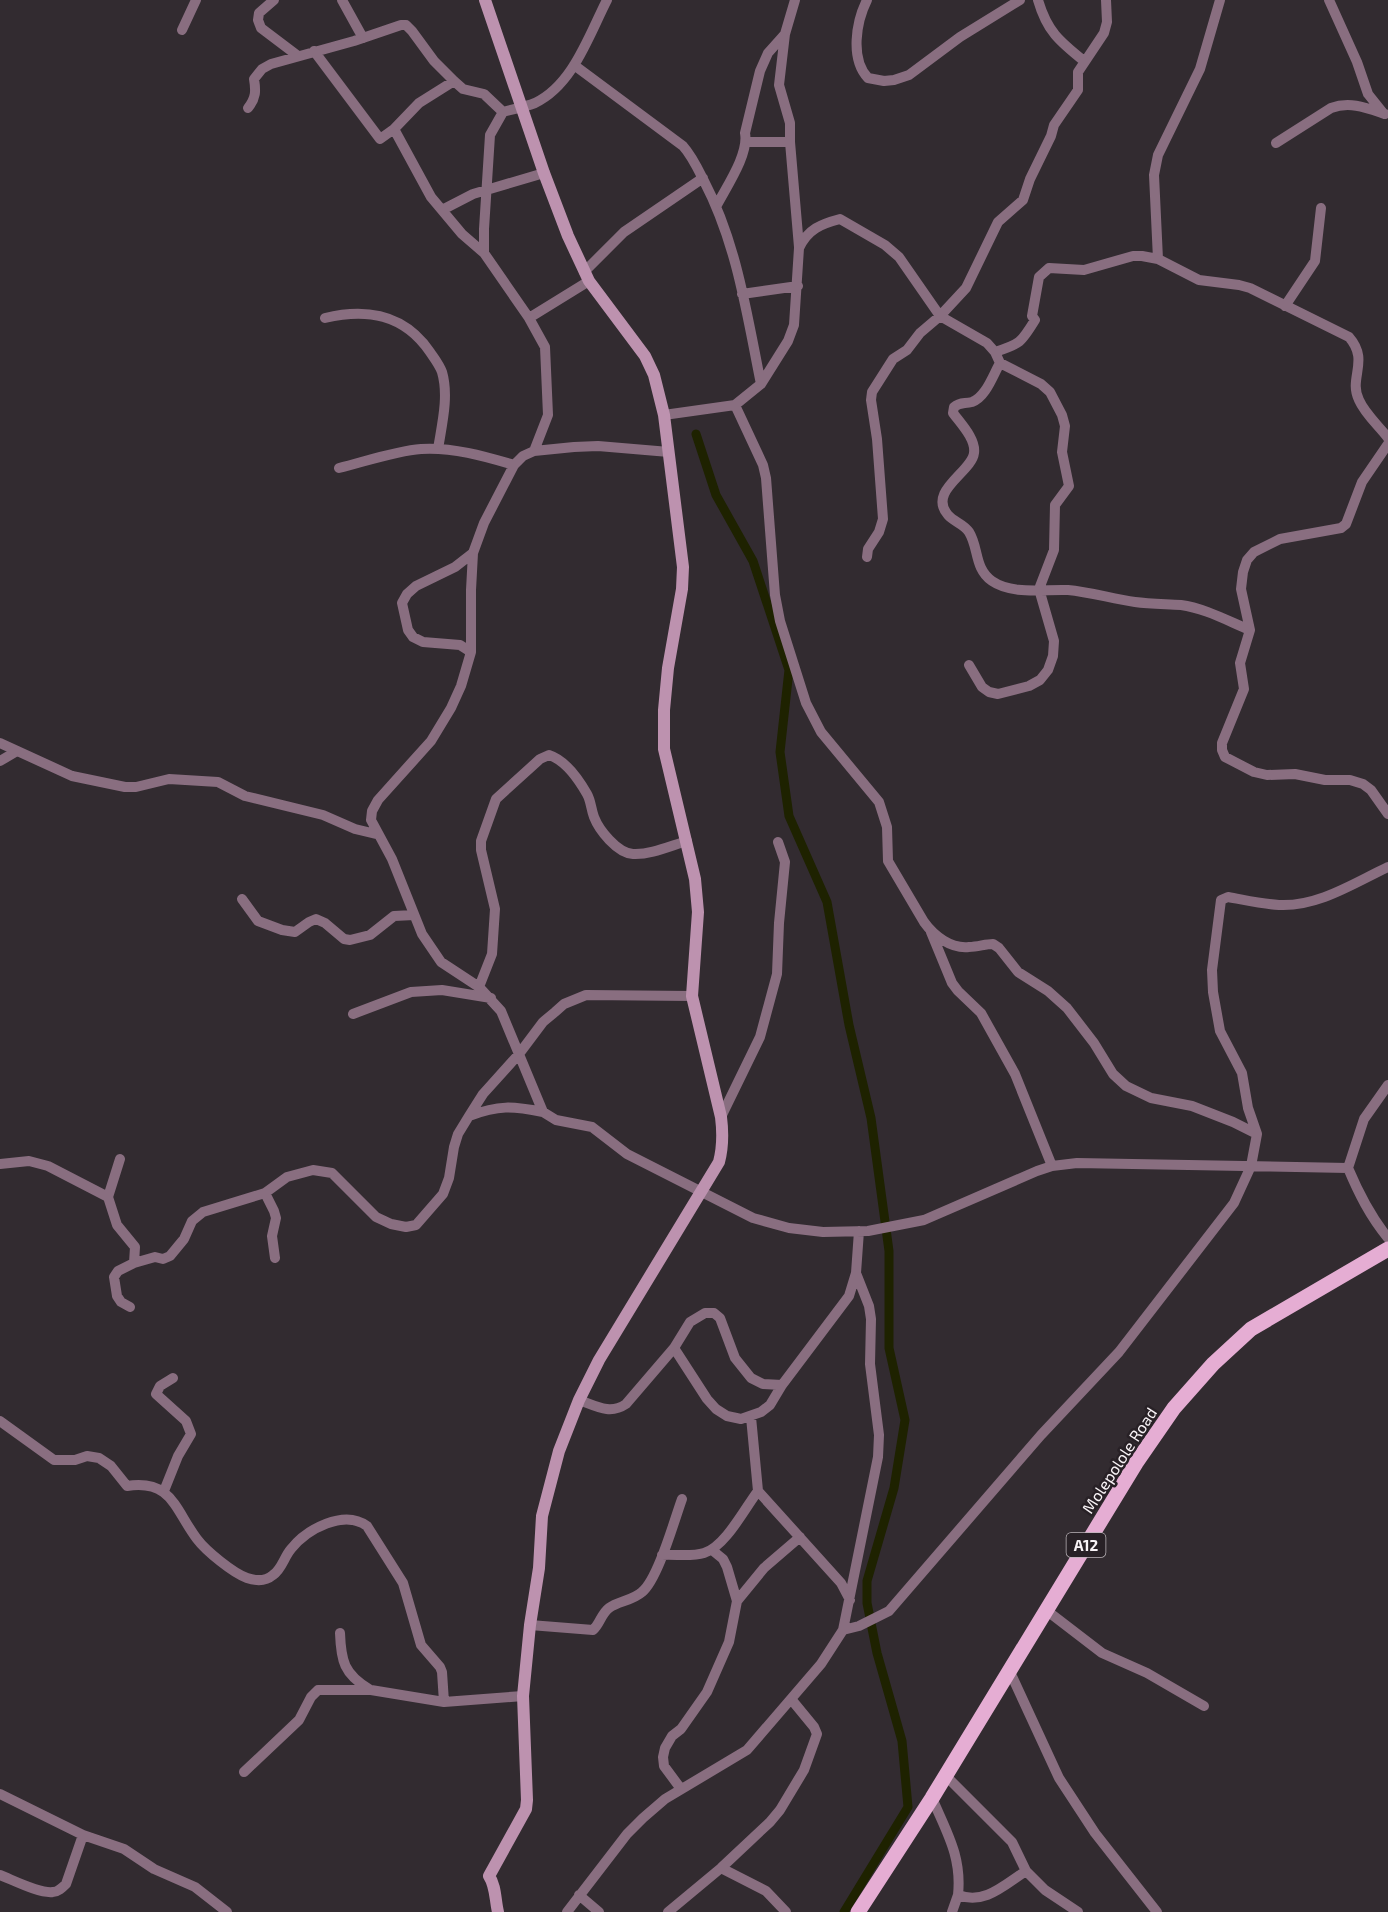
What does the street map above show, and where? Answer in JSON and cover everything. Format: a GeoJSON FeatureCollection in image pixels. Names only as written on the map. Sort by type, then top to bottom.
{"type":"FeatureCollection","features":[{"type":"Feature","properties":{"kind":"main road","name":"Molepolole Road"},"geometry":{"type":"LineString","coordinates":[[858,1912],[946,1776],[1136,1463],[1174,1408],[1233,1344],[1274,1315],[1388,1249]]}},
{"type":"Feature","properties":{"kind":"street"},"geometry":{"type":"LineString","coordinates":[[182,30],[196,0]]}},
{"type":"Feature","properties":{"kind":"street"},"geometry":{"type":"LineString","coordinates":[[274,0],[259,13],[259,24],[261,28],[298,56]]}},
{"type":"Feature","properties":{"kind":"street"},"geometry":{"type":"LineString","coordinates":[[342,0],[363,38]]}},
{"type":"Feature","properties":{"kind":"street"},"geometry":{"type":"LineString","coordinates":[[485,0],[568,236],[587,277],[645,356],[654,375],[664,415],[683,567],[682,589],[665,699],[664,749],[687,841],[698,897],[692,996],[721,1117],[722,1150],[701,1193],[669,1241],[599,1360],[579,1400],[560,1450],[542,1516],[539,1568],[530,1625],[523,1696],[526,1809],[489,1876],[494,1883],[498,1912]]}},
{"type":"Feature","properties":{"kind":"street"},"geometry":{"type":"LineString","coordinates":[[484,253],[490,135],[503,112],[545,97],[557,87],[574,65],[607,0]]}},
{"type":"Feature","properties":{"kind":"street"},"geometry":{"type":"LineString","coordinates":[[664,415],[735,405],[761,384],[788,341],[794,325],[799,248],[790,123],[780,91],[779,78],[785,34],[795,0]]}},
{"type":"Feature","properties":{"kind":"street"},"geometry":{"type":"LineString","coordinates":[[867,0],[859,25],[859,63],[868,78],[884,81],[909,75],[960,37],[1020,0]]}},
{"type":"Feature","properties":{"kind":"street"},"geometry":{"type":"LineString","coordinates":[[1038,0],[1043,17],[1053,34],[1084,61]]}},
{"type":"Feature","properties":{"kind":"street"},"geometry":{"type":"LineString","coordinates":[[867,557],[868,549],[879,532],[883,519],[872,392],[893,359],[907,350],[920,333],[940,316],[966,288],[998,222],[1023,200],[1054,125],[1078,90],[1078,72],[1104,33],[1107,22],[1106,0]]}},
{"type":"Feature","properties":{"kind":"street"},"geometry":{"type":"LineString","coordinates":[[1158,259],[1154,175],[1158,155],[1200,69],[1220,0]]}},
{"type":"Feature","properties":{"kind":"street"},"geometry":{"type":"LineString","coordinates":[[1329,0],[1357,62],[1368,94],[1386,115]]}},
{"type":"Feature","properties":{"kind":"street"},"geometry":{"type":"LineString","coordinates":[[248,108],[254,101],[256,73],[271,64],[406,25],[434,61],[454,81],[463,89],[483,94],[503,112]]}},
{"type":"Feature","properties":{"kind":"street"},"geometry":{"type":"LineString","coordinates":[[717,205],[737,168],[746,142],[745,134],[760,71],[768,52],[785,34]]}},
{"type":"Feature","properties":{"kind":"street"},"geometry":{"type":"LineString","coordinates":[[314,51],[380,139],[394,129],[419,103],[454,81]]}},
{"type":"Feature","properties":{"kind":"street"},"geometry":{"type":"LineString","coordinates":[[574,65],[683,146],[690,154],[717,205],[728,236],[761,384]]}},
{"type":"Feature","properties":{"kind":"street"},"geometry":{"type":"LineString","coordinates":[[1276,143],[1340,104],[1349,104],[1386,115]]}},
{"type":"Feature","properties":{"kind":"street"},"geometry":{"type":"LineString","coordinates":[[394,129],[431,197],[462,234],[484,253],[529,318],[545,347],[548,416],[534,451]]}},
{"type":"Feature","properties":{"kind":"street"},"geometry":{"type":"LineString","coordinates":[[746,142],[790,142]]}},
{"type":"Feature","properties":{"kind":"street"},"geometry":{"type":"LineString","coordinates":[[442,210],[468,196],[544,173]]}},
{"type":"Feature","properties":{"kind":"street"},"geometry":{"type":"LineString","coordinates":[[529,318],[587,277],[624,232],[703,178]]}},
{"type":"Feature","properties":{"kind":"street"},"geometry":{"type":"LineString","coordinates":[[1286,306],[1316,257],[1321,208]]}},
{"type":"Feature","properties":{"kind":"street"},"geometry":{"type":"LineString","coordinates":[[799,248],[804,237],[813,229],[840,219],[885,245],[899,257],[940,316],[987,342],[1000,363],[1041,384],[1050,392],[1062,415],[1065,426],[1062,452],[1069,486],[1054,505],[1054,550],[1039,589],[1054,641],[1053,656],[1048,670],[1040,680],[1029,686],[998,694],[982,687],[969,665]]}},
{"type":"Feature","properties":{"kind":"street"},"geometry":{"type":"LineString","coordinates":[[995,352],[1017,345],[1022,341],[1035,320],[1032,316],[1039,277],[1049,268],[1084,270],[1133,256],[1158,259],[1198,280],[1239,285],[1349,337],[1359,351],[1356,393],[1359,401],[1388,438]]}},
{"type":"Feature","properties":{"kind":"street"},"geometry":{"type":"LineString","coordinates":[[742,294],[798,286]]}},
{"type":"Feature","properties":{"kind":"street"},"geometry":{"type":"LineString","coordinates":[[325,318],[346,313],[363,313],[385,318],[407,327],[426,345],[442,372],[444,387],[444,406],[438,449]]}},
{"type":"Feature","properties":{"kind":"street"},"geometry":{"type":"LineString","coordinates":[[1000,363],[978,399],[958,403],[954,407],[953,413],[974,444],[975,453],[972,460],[946,491],[943,501],[948,515],[970,533],[978,563],[985,575],[1007,588],[1070,590],[1134,602],[1183,606],[1204,611],[1250,630]]}},
{"type":"Feature","properties":{"kind":"street"},"geometry":{"type":"LineString","coordinates":[[735,405],[763,465],[775,595],[783,632],[806,703],[821,732],[879,802],[887,827],[888,861],[931,932],[952,983],[981,1013],[1015,1074],[1052,1166]]}},
{"type":"Feature","properties":{"kind":"street"},"geometry":{"type":"LineString","coordinates":[[1388,444],[1362,482],[1346,524],[1341,528],[1280,539],[1254,552],[1247,560],[1241,589],[1250,630],[1240,663],[1244,688],[1222,743],[1225,757],[1254,772],[1267,775],[1295,774],[1325,780],[1350,780],[1363,784],[1371,790],[1388,814]]}},
{"type":"Feature","properties":{"kind":"street"},"geometry":{"type":"LineString","coordinates":[[543,1112],[501,1011],[479,987],[441,962],[426,941],[392,859],[376,834],[371,820],[372,810],[378,800],[431,741],[461,686],[471,652],[473,552],[484,523],[514,465],[523,456],[534,451],[598,446],[669,452]]}},
{"type":"Feature","properties":{"kind":"street"},"geometry":{"type":"LineString","coordinates":[[339,468],[412,450],[438,449],[482,455],[514,465]]}},
{"type":"Feature","properties":{"kind":"street"},"geometry":{"type":"LineString","coordinates":[[471,652],[460,645],[423,642],[413,637],[408,630],[402,603],[407,594],[416,586],[455,567],[473,552]]}},
{"type":"Feature","properties":{"kind":"street"},"geometry":{"type":"LineString","coordinates":[[0,743],[72,776],[113,785],[136,787],[169,779],[218,782],[245,796],[323,815],[355,829],[376,834]]}},
{"type":"Feature","properties":{"kind":"street"},"geometry":{"type":"LineString","coordinates":[[0,760],[17,751]]}},
{"type":"Feature","properties":{"kind":"street"},"geometry":{"type":"LineString","coordinates":[[479,987],[492,954],[495,909],[481,850],[481,841],[496,800],[540,759],[549,754],[564,763],[586,793],[594,817],[604,833],[621,851],[631,854],[644,853],[687,841]]}},
{"type":"Feature","properties":{"kind":"street"},"geometry":{"type":"LineString","coordinates":[[721,1117],[760,1037],[777,974],[785,862],[778,842]]}},
{"type":"Feature","properties":{"kind":"street"},"geometry":{"type":"LineString","coordinates":[[843,1629],[859,1626],[889,1611],[1041,1435],[1119,1352],[1219,1226],[1234,1203],[1251,1166],[1257,1134],[1248,1108],[1242,1073],[1220,1031],[1213,992],[1212,970],[1221,900],[1228,897],[1279,905],[1317,900],[1388,867]]}},
{"type":"Feature","properties":{"kind":"street"},"geometry":{"type":"LineString","coordinates":[[242,899],[258,921],[295,932],[316,920],[325,922],[344,939],[350,940],[370,935],[394,916],[414,915]]}},
{"type":"Feature","properties":{"kind":"street"},"geometry":{"type":"LineString","coordinates":[[931,932],[948,943],[959,946],[969,948],[993,944],[999,948],[1018,972],[1048,991],[1067,1008],[1103,1056],[1113,1074],[1126,1086],[1151,1098],[1192,1106],[1226,1118],[1257,1134]]}},
{"type":"Feature","properties":{"kind":"street"},"geometry":{"type":"LineString","coordinates":[[353,1014],[411,992],[442,990],[491,998]]}},
{"type":"Feature","properties":{"kind":"street"},"geometry":{"type":"LineString","coordinates":[[130,1306],[121,1302],[117,1296],[114,1277],[118,1271],[154,1257],[170,1256],[178,1248],[197,1216],[214,1208],[265,1193],[287,1177],[313,1170],[332,1173],[376,1217],[391,1224],[406,1227],[416,1225],[443,1194],[449,1178],[458,1134],[483,1094],[519,1054],[543,1022],[564,1004],[586,995],[692,996]]}},
{"type":"Feature","properties":{"kind":"street"},"geometry":{"type":"LineString","coordinates":[[1388,1085],[1364,1119],[1348,1168],[1371,1217],[1388,1238]]}},
{"type":"Feature","properties":{"kind":"street"},"geometry":{"type":"LineString","coordinates":[[469,1116],[491,1108],[508,1106],[543,1112],[562,1123],[592,1127],[627,1154],[753,1218],[823,1232],[864,1231],[904,1225],[937,1216],[1052,1166],[1077,1163],[1348,1168]]}},
{"type":"Feature","properties":{"kind":"street"},"geometry":{"type":"LineString","coordinates":[[120,1159],[108,1197],[117,1225],[135,1247],[134,1263]]}},
{"type":"Feature","properties":{"kind":"street"},"geometry":{"type":"LineString","coordinates":[[0,1164],[29,1161],[48,1166],[108,1197]]}},
{"type":"Feature","properties":{"kind":"street"},"geometry":{"type":"LineString","coordinates":[[265,1193],[276,1218],[272,1236],[275,1258]]}},
{"type":"Feature","properties":{"kind":"street"},"geometry":{"type":"LineString","coordinates":[[674,1348],[716,1409],[727,1416],[741,1419],[751,1417],[770,1405],[782,1385],[849,1296],[864,1231]]}},
{"type":"Feature","properties":{"kind":"street"},"geometry":{"type":"LineString","coordinates":[[567,1912],[627,1834],[658,1806],[681,1789],[747,1750],[821,1664],[843,1629],[878,1457],[879,1435],[870,1364],[871,1319],[869,1306],[856,1273]]}},
{"type":"Feature","properties":{"kind":"street"},"geometry":{"type":"LineString","coordinates":[[579,1400],[613,1410],[626,1404],[674,1348],[690,1322],[705,1313],[714,1313],[720,1318],[735,1358],[751,1378],[764,1384],[782,1385]]}},
{"type":"Feature","properties":{"kind":"street"},"geometry":{"type":"LineString","coordinates":[[164,1491],[190,1434],[186,1421],[156,1394],[160,1386],[173,1378]]}},
{"type":"Feature","properties":{"kind":"street"},"geometry":{"type":"LineString","coordinates":[[751,1417],[758,1491],[840,1583],[850,1600]]}},
{"type":"Feature","properties":{"kind":"street"},"geometry":{"type":"LineString","coordinates":[[0,1421],[54,1460],[75,1460],[93,1456],[111,1466],[127,1486],[149,1485],[164,1491],[174,1502],[201,1544],[248,1578],[264,1580],[272,1577],[278,1572],[290,1550],[306,1534],[326,1524],[349,1519],[360,1521],[367,1526],[402,1583],[421,1645],[442,1672],[444,1702]]}},
{"type":"Feature","properties":{"kind":"street"},"geometry":{"type":"LineString","coordinates":[[662,1555],[701,1554],[712,1550],[727,1535],[758,1491]]}},
{"type":"Feature","properties":{"kind":"street"},"geometry":{"type":"LineString","coordinates":[[530,1625],[593,1630],[606,1610],[642,1592],[648,1586],[662,1555],[682,1499]]}},
{"type":"Feature","properties":{"kind":"street"},"geometry":{"type":"LineString","coordinates":[[736,1601],[764,1568],[800,1537]]}},
{"type":"Feature","properties":{"kind":"street"},"geometry":{"type":"LineString","coordinates":[[681,1789],[664,1766],[665,1748],[708,1692],[729,1641],[736,1601],[727,1567],[723,1559],[712,1550]]}},
{"type":"Feature","properties":{"kind":"street"},"geometry":{"type":"LineString","coordinates":[[1046,1611],[1102,1653],[1147,1672],[1204,1706]]}},
{"type":"Feature","properties":{"kind":"street"},"geometry":{"type":"LineString","coordinates":[[340,1633],[341,1654],[346,1668],[356,1681],[371,1690]]}},
{"type":"Feature","properties":{"kind":"street"},"geometry":{"type":"LineString","coordinates":[[1010,1672],[1059,1778],[1095,1833],[1156,1912]]}},
{"type":"Feature","properties":{"kind":"street"},"geometry":{"type":"LineString","coordinates":[[243,1772],[299,1720],[311,1697],[318,1690],[371,1690],[444,1702],[523,1696]]}},
{"type":"Feature","properties":{"kind":"street"},"geometry":{"type":"LineString","coordinates":[[668,1912],[721,1868],[775,1816],[804,1770],[817,1734],[814,1726],[790,1699]]}},
{"type":"Feature","properties":{"kind":"street"},"geometry":{"type":"LineString","coordinates":[[946,1776],[1012,1842],[1026,1871],[1045,1890],[1078,1912]]}},
{"type":"Feature","properties":{"kind":"street"},"geometry":{"type":"LineString","coordinates":[[0,1794],[83,1835],[124,1849],[154,1869],[195,1887],[227,1912]]}},
{"type":"Feature","properties":{"kind":"street"},"geometry":{"type":"LineString","coordinates":[[932,1798],[958,1862],[958,1895],[952,1912]]}},
{"type":"Feature","properties":{"kind":"street"},"geometry":{"type":"LineString","coordinates":[[0,1875],[43,1891],[52,1893],[60,1890],[66,1884],[83,1835]]}},
{"type":"Feature","properties":{"kind":"street"},"geometry":{"type":"LineString","coordinates":[[721,1868],[766,1891],[786,1912]]}},
{"type":"Feature","properties":{"kind":"street"},"geometry":{"type":"LineString","coordinates":[[958,1895],[969,1899],[987,1896],[1026,1871]]}},
{"type":"Feature","properties":{"kind":"street"},"geometry":{"type":"LineString","coordinates":[[579,1895],[600,1912]]}},
{"type":"Feature","properties":{"kind":"waterway"},"geometry":{"type":"LineString","coordinates":[[696,434],[716,495],[753,561],[789,670],[780,752],[789,816],[827,902],[849,1025],[871,1118],[889,1251],[889,1348],[905,1420],[894,1488],[867,1581],[867,1603],[877,1653],[902,1741],[908,1807],[844,1912]]}}]}
